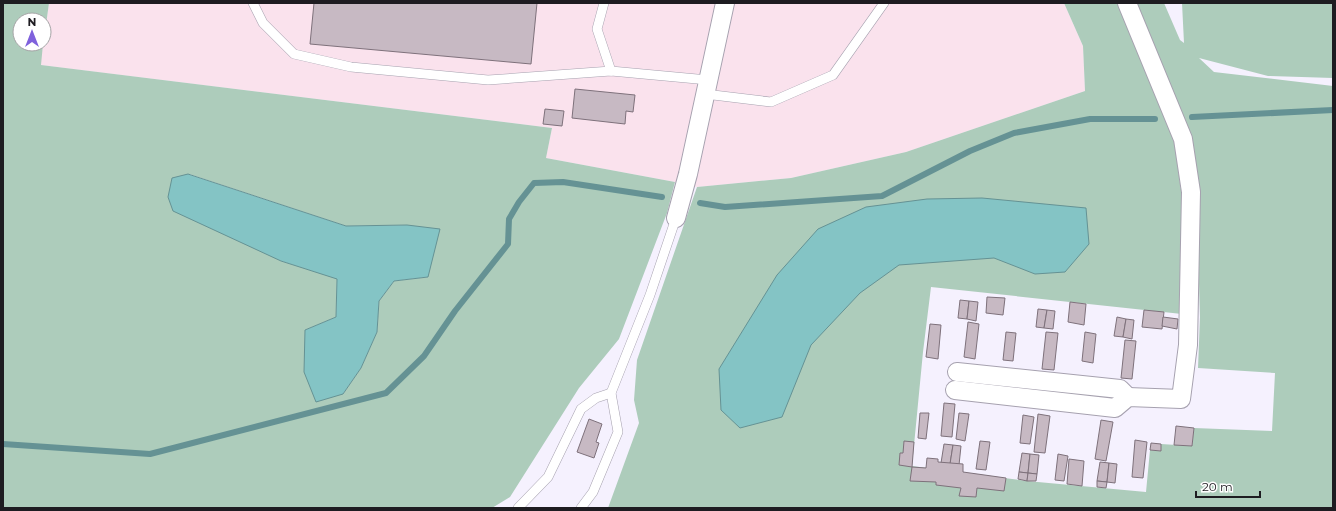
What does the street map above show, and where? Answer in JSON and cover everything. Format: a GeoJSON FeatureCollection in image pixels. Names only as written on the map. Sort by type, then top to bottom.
{"type":"FeatureCollection","features":[{"type":"Feature","properties":{"kind":"street"},"geometry":{"type":"LineString","coordinates":[[676,218],[688,174],[725,3]]}},
{"type":"Feature","properties":{"kind":"street"},"geometry":{"type":"LineString","coordinates":[[955,390],[1115,408],[1128,397],[1181,399],[1188,345],[1191,192],[1183,139],[1127,3]]}},
{"type":"Feature","properties":{"kind":"street"},"geometry":{"type":"LineString","coordinates":[[957,372],[1120,389],[1128,397]]}},
{"type":"Feature","properties":{"kind":"lane"},"geometry":{"type":"LineString","coordinates":[[254,3],[263,23],[294,54],[351,67],[488,80],[611,71],[707,87],[771,102],[833,75],[884,3]]}},
{"type":"Feature","properties":{"kind":"lane"},"geometry":{"type":"LineString","coordinates":[[604,3],[597,29],[611,71]]}},
{"type":"Feature","properties":{"kind":"lane"},"geometry":{"type":"LineString","coordinates":[[581,508],[593,492],[618,432],[611,393],[650,295],[676,218]]}},
{"type":"Feature","properties":{"kind":"lane"},"geometry":{"type":"LineString","coordinates":[[518,508],[548,477],[581,409],[596,398],[611,393]]}},
{"type":"Feature","properties":{"kind":"shaded area"},"geometry":{"type":"Polygon","coordinates":[[[3,3],[49,3],[48,12],[12,12],[12,52],[42,52],[41,65],[552,128],[546,158],[675,182],[667,213],[619,339],[579,388],[510,497],[492,508],[3,508],[3,3]],[[189,174],[281,261],[337,278],[336,317],[305,330],[343,394],[361,368],[377,332],[379,301],[394,281],[428,277],[407,225],[346,226],[189,174]]]}},
{"type":"Feature","properties":{"kind":"shaded area"},"geometry":{"type":"Polygon","coordinates":[[[49,3],[1064,3],[1083,46],[1085,91],[906,152],[791,178],[697,187],[546,158],[552,128],[40,65],[42,52],[52,52],[52,12],[48,12],[49,3]]]}},
{"type":"Feature","properties":{"kind":"shaded area"},"geometry":{"type":"Polygon","coordinates":[[[1064,3],[1117,3],[1174,140],[1182,197],[1182,314],[931,287],[912,466],[1027,481],[1146,492],[1150,450],[1161,451],[1161,444],[1192,446],[1194,428],[1272,431],[1275,373],[1198,368],[1200,317],[1196,184],[1134,3],[1164,3],[1180,40],[1184,43],[1182,3],[1333,3],[1333,78],[1268,76],[1199,58],[1214,72],[1333,86],[1333,508],[608,508],[639,423],[634,400],[637,360],[697,187],[791,178],[906,152],[1085,91],[1083,46],[1064,3]]]}},
{"type":"Feature","properties":{"kind":"shaded area"},"geometry":{"type":"Polygon","coordinates":[[[188,174],[346,226],[407,225],[440,229],[428,277],[394,281],[379,301],[377,332],[361,368],[343,394],[316,402],[304,372],[305,330],[336,317],[337,279],[281,261],[173,211],[168,197],[172,178],[188,174]]]}},
{"type":"Feature","properties":{"kind":"shaded area"},"geometry":{"type":"Polygon","coordinates":[[[982,198],[1086,208],[1089,244],[1065,272],[1035,274],[994,258],[899,265],[860,293],[811,345],[782,417],[740,428],[721,410],[719,369],[777,275],[818,229],[866,207],[927,199],[982,198]]]}},
{"type":"Feature","properties":{"kind":"building"},"geometry":{"type":"Polygon","coordinates":[[[314,3],[537,3],[531,64],[310,44],[314,3]]]}},
{"type":"Feature","properties":{"kind":"building"},"geometry":{"type":"Polygon","coordinates":[[[575,89],[635,95],[633,112],[626,111],[625,124],[572,118],[575,89]]]}},
{"type":"Feature","properties":{"kind":"building"},"geometry":{"type":"Polygon","coordinates":[[[545,109],[564,111],[562,126],[543,124],[545,109]]]}},
{"type":"Feature","properties":{"kind":"building"},"geometry":{"type":"Polygon","coordinates":[[[987,297],[1005,298],[1003,315],[986,313],[987,297]]]}},
{"type":"Feature","properties":{"kind":"building"},"geometry":{"type":"Polygon","coordinates":[[[960,300],[969,301],[967,319],[958,318],[960,300]]]}},
{"type":"Feature","properties":{"kind":"building"},"geometry":{"type":"Polygon","coordinates":[[[969,301],[978,302],[976,321],[967,319],[969,301]]]}},
{"type":"Feature","properties":{"kind":"building"},"geometry":{"type":"Polygon","coordinates":[[[1070,302],[1086,304],[1084,325],[1068,322],[1070,302]]]}},
{"type":"Feature","properties":{"kind":"building"},"geometry":{"type":"Polygon","coordinates":[[[1038,309],[1047,310],[1044,328],[1036,327],[1038,309]]]}},
{"type":"Feature","properties":{"kind":"building"},"geometry":{"type":"Polygon","coordinates":[[[1047,310],[1055,311],[1053,329],[1044,328],[1047,310]]]}},
{"type":"Feature","properties":{"kind":"building"},"geometry":{"type":"Polygon","coordinates":[[[1144,310],[1164,312],[1162,329],[1142,327],[1144,310]]]}},
{"type":"Feature","properties":{"kind":"building"},"geometry":{"type":"Polygon","coordinates":[[[1117,317],[1126,319],[1123,337],[1114,336],[1117,317]]]}},
{"type":"Feature","properties":{"kind":"building"},"geometry":{"type":"Polygon","coordinates":[[[1163,317],[1178,319],[1177,329],[1162,326],[1163,317]]]}},
{"type":"Feature","properties":{"kind":"building"},"geometry":{"type":"Polygon","coordinates":[[[1126,319],[1134,320],[1132,339],[1123,337],[1126,319]]]}},
{"type":"Feature","properties":{"kind":"building"},"geometry":{"type":"Polygon","coordinates":[[[968,322],[979,324],[975,359],[964,357],[968,322]]]}},
{"type":"Feature","properties":{"kind":"building"},"geometry":{"type":"Polygon","coordinates":[[[930,324],[941,325],[938,359],[926,357],[930,324]]]}},
{"type":"Feature","properties":{"kind":"building"},"geometry":{"type":"Polygon","coordinates":[[[1006,332],[1016,333],[1013,361],[1003,360],[1006,332]]]}},
{"type":"Feature","properties":{"kind":"building"},"geometry":{"type":"Polygon","coordinates":[[[1046,332],[1058,333],[1054,370],[1042,369],[1046,332]]]}},
{"type":"Feature","properties":{"kind":"building"},"geometry":{"type":"Polygon","coordinates":[[[1085,332],[1096,334],[1093,363],[1082,361],[1085,332]]]}},
{"type":"Feature","properties":{"kind":"building"},"geometry":{"type":"Polygon","coordinates":[[[1125,340],[1136,341],[1132,379],[1121,378],[1125,340]]]}},
{"type":"Feature","properties":{"kind":"building"},"geometry":{"type":"Polygon","coordinates":[[[944,403],[955,404],[952,437],[941,436],[944,403]]]}},
{"type":"Feature","properties":{"kind":"building"},"geometry":{"type":"Polygon","coordinates":[[[920,413],[929,413],[926,439],[918,438],[920,413]]]}},
{"type":"Feature","properties":{"kind":"building"},"geometry":{"type":"Polygon","coordinates":[[[959,413],[969,414],[965,441],[956,439],[959,413]]]}},
{"type":"Feature","properties":{"kind":"building"},"geometry":{"type":"Polygon","coordinates":[[[1038,414],[1050,416],[1045,453],[1034,452],[1038,414]]]}},
{"type":"Feature","properties":{"kind":"building"},"geometry":{"type":"Polygon","coordinates":[[[1023,415],[1034,417],[1030,444],[1020,443],[1023,415]]]}},
{"type":"Feature","properties":{"kind":"building"},"geometry":{"type":"Polygon","coordinates":[[[589,419],[602,424],[596,442],[599,443],[594,458],[577,452],[589,419]]]}},
{"type":"Feature","properties":{"kind":"building"},"geometry":{"type":"Polygon","coordinates":[[[1101,420],[1113,422],[1106,461],[1095,459],[1101,420]]]}},
{"type":"Feature","properties":{"kind":"building"},"geometry":{"type":"Polygon","coordinates":[[[1176,426],[1194,428],[1192,446],[1174,445],[1176,426]]]}},
{"type":"Feature","properties":{"kind":"building"},"geometry":{"type":"Polygon","coordinates":[[[1135,440],[1147,442],[1143,478],[1132,477],[1135,440]]]}},
{"type":"Feature","properties":{"kind":"building"},"geometry":{"type":"Polygon","coordinates":[[[904,441],[914,442],[912,467],[899,465],[900,453],[903,453],[904,441]]]}},
{"type":"Feature","properties":{"kind":"building"},"geometry":{"type":"Polygon","coordinates":[[[980,441],[990,442],[986,470],[976,469],[980,441]]]}},
{"type":"Feature","properties":{"kind":"building"},"geometry":{"type":"Polygon","coordinates":[[[1151,443],[1161,444],[1161,451],[1150,450],[1151,443]]]}},
{"type":"Feature","properties":{"kind":"building"},"geometry":{"type":"Polygon","coordinates":[[[944,444],[953,445],[950,464],[941,463],[944,444]]]}},
{"type":"Feature","properties":{"kind":"building"},"geometry":{"type":"Polygon","coordinates":[[[953,445],[961,446],[959,465],[950,464],[953,445]]]}},
{"type":"Feature","properties":{"kind":"building"},"geometry":{"type":"Polygon","coordinates":[[[1022,453],[1030,454],[1028,473],[1019,472],[1022,453]]]}},
{"type":"Feature","properties":{"kind":"building"},"geometry":{"type":"Polygon","coordinates":[[[1030,454],[1039,455],[1037,474],[1028,473],[1030,454]]]}},
{"type":"Feature","properties":{"kind":"building"},"geometry":{"type":"Polygon","coordinates":[[[1058,454],[1068,456],[1064,481],[1055,480],[1058,454]]]}},
{"type":"Feature","properties":{"kind":"building"},"geometry":{"type":"Polygon","coordinates":[[[927,458],[938,459],[938,462],[963,464],[963,472],[1006,478],[1004,491],[977,488],[976,497],[959,496],[961,488],[936,485],[936,482],[910,481],[912,467],[926,468],[927,458]]]}},
{"type":"Feature","properties":{"kind":"building"},"geometry":{"type":"Polygon","coordinates":[[[1069,459],[1084,461],[1082,486],[1067,484],[1069,459]]]}},
{"type":"Feature","properties":{"kind":"building"},"geometry":{"type":"Polygon","coordinates":[[[1100,462],[1109,463],[1107,482],[1097,481],[1100,462]]]}},
{"type":"Feature","properties":{"kind":"building"},"geometry":{"type":"Polygon","coordinates":[[[1109,463],[1117,464],[1115,483],[1107,482],[1109,463]]]}},
{"type":"Feature","properties":{"kind":"building"},"geometry":{"type":"Polygon","coordinates":[[[1019,472],[1028,473],[1027,481],[1018,479],[1019,472]]]}},
{"type":"Feature","properties":{"kind":"building"},"geometry":{"type":"Polygon","coordinates":[[[1028,473],[1037,474],[1036,481],[1027,481],[1028,473]]]}},
{"type":"Feature","properties":{"kind":"building"},"geometry":{"type":"Polygon","coordinates":[[[1097,481],[1107,482],[1106,488],[1097,487],[1097,481]]]}},
{"type":"Feature","properties":{"kind":"waterway"},"geometry":{"type":"LineString","coordinates":[[1192,117],[1333,110]]}},
{"type":"Feature","properties":{"kind":"waterway"},"geometry":{"type":"LineString","coordinates":[[700,203],[725,207],[882,196],[970,151],[1014,133],[1090,119],[1155,119]]}},
{"type":"Feature","properties":{"kind":"waterway"},"geometry":{"type":"LineString","coordinates":[[3,444],[150,454],[386,393],[424,356],[455,311],[508,244],[509,219],[519,202],[534,183],[563,182],[662,197]]}}]}
